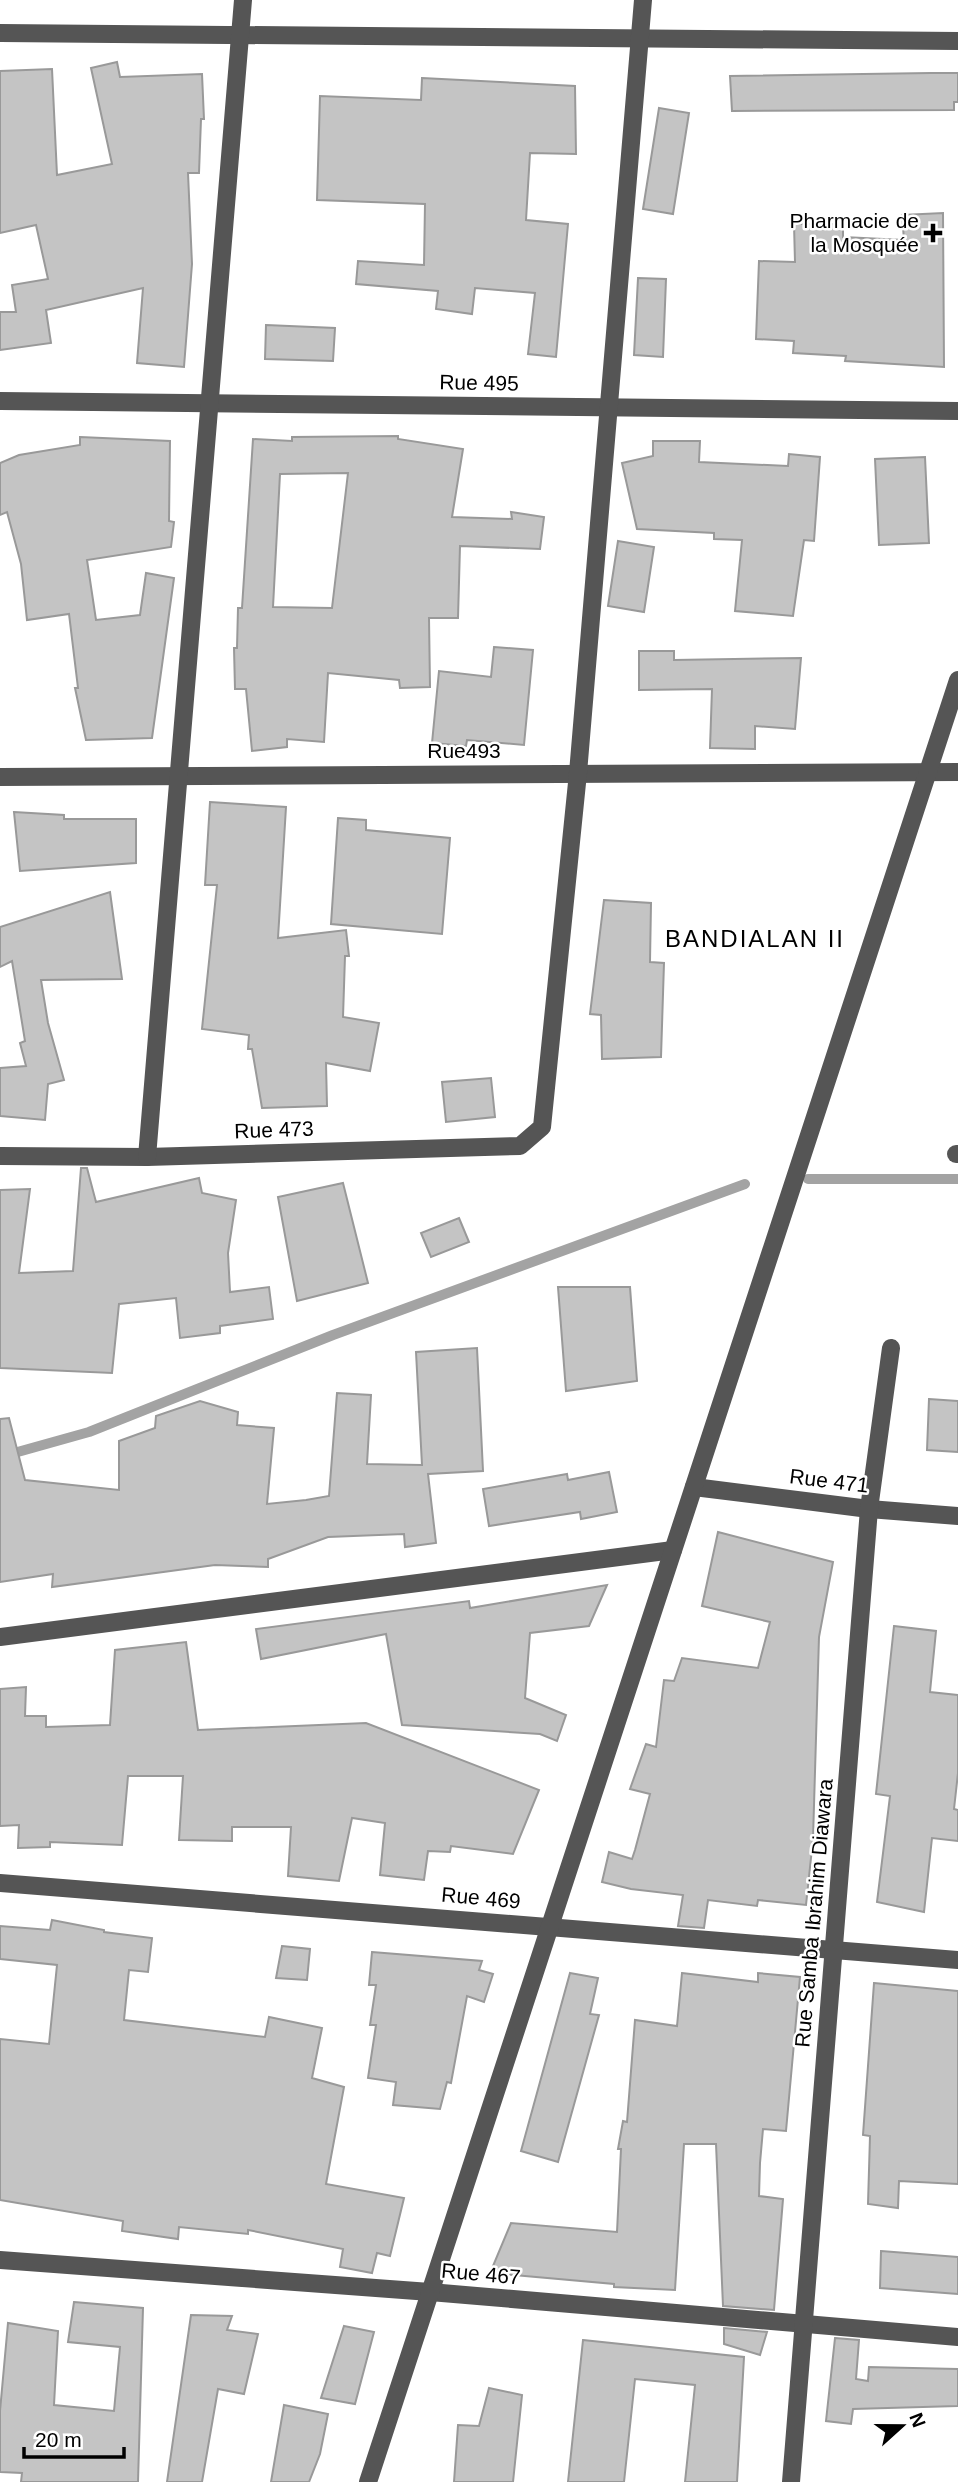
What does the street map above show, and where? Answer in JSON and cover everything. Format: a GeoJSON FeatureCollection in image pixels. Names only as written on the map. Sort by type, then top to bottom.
{"type":"FeatureCollection","features":[{"type":"Feature","properties":{"kind":"street"},"geometry":{"type":"LineString","coordinates":[[147,1157],[181,776],[243,0]]}},
{"type":"Feature","properties":{"kind":"street"},"geometry":{"type":"LineString","coordinates":[[579,773],[643,0]]}},
{"type":"Feature","properties":{"kind":"street"},"geometry":{"type":"LineString","coordinates":[[0,33],[958,41]]}},
{"type":"Feature","properties":{"kind":"street","name":"Rue 495"},"geometry":{"type":"LineString","coordinates":[[0,401],[958,411]]}},
{"type":"Feature","properties":{"kind":"street"},"geometry":{"type":"LineString","coordinates":[[368,2482],[958,680]]}},
{"type":"Feature","properties":{"kind":"street","name":"Rue493"},"geometry":{"type":"LineString","coordinates":[[0,777],[958,772]]}},
{"type":"Feature","properties":{"kind":"street","name":"Rue 473"},"geometry":{"type":"LineString","coordinates":[[0,1156],[147,1157],[520,1146],[542,1127],[579,773]]}},
{"type":"Feature","properties":{"kind":"street","name":"Rue Samba Ibrahim Diawara"},"geometry":{"type":"LineString","coordinates":[[792,2482],[869,1509],[891,1348]]}},
{"type":"Feature","properties":{"kind":"street","name":"Rue 471"},"geometry":{"type":"LineString","coordinates":[[694,1487],[869,1509],[958,1516]]}},
{"type":"Feature","properties":{"kind":"street"},"geometry":{"type":"LineString","coordinates":[[0,1637],[673,1550]]}},
{"type":"Feature","properties":{"kind":"street","name":"Rue 469"},"geometry":{"type":"LineString","coordinates":[[0,1883],[958,1960]]}},
{"type":"Feature","properties":{"kind":"street","name":"Rue 467"},"geometry":{"type":"LineString","coordinates":[[0,2260],[430,2292],[958,2337]]}},
{"type":"Feature","properties":{"kind":"building"},"geometry":{"type":"Polygon","coordinates":[[[117,62],[120,77],[202,74],[204,119],[201,119],[199,173],[188,173],[192,264],[184,367],[137,363],[143,288],[46,310],[51,343],[0,350],[0,312],[16,312],[12,285],[48,279],[36,225],[0,233],[0,71],[52,69],[57,175],[112,164],[91,68],[117,62]]]}},
{"type":"Feature","properties":{"kind":"building"},"geometry":{"type":"Polygon","coordinates":[[[958,73],[958,102],[954,102],[954,110],[732,111],[730,76],[958,73]]]}},
{"type":"Feature","properties":{"kind":"building"},"geometry":{"type":"Polygon","coordinates":[[[422,78],[575,86],[576,154],[530,153],[526,220],[568,224],[556,357],[528,354],[535,293],[475,288],[472,314],[436,309],[438,291],[356,284],[358,261],[424,265],[425,204],[317,200],[320,96],[421,100],[422,78]]]}},
{"type":"Feature","properties":{"kind":"building"},"geometry":{"type":"Polygon","coordinates":[[[659,108],[689,113],[673,214],[643,209],[659,108]]]}},
{"type":"Feature","properties":{"kind":"building"},"geometry":{"type":"Polygon","coordinates":[[[943,213],[944,367],[845,361],[846,356],[793,353],[794,341],[756,339],[759,261],[795,262],[794,224],[843,224],[843,237],[904,240],[902,215],[943,213]]]}},
{"type":"Feature","properties":{"kind":"building"},"geometry":{"type":"Polygon","coordinates":[[[638,278],[666,279],[663,357],[634,355],[638,278]]]}},
{"type":"Feature","properties":{"kind":"building"},"geometry":{"type":"Polygon","coordinates":[[[266,325],[335,328],[333,361],[265,359],[266,325]]]}},
{"type":"Feature","properties":{"kind":"building"},"geometry":{"type":"Polygon","coordinates":[[[398,436],[398,439],[463,449],[452,517],[512,519],[511,512],[544,517],[540,549],[460,546],[458,618],[429,618],[430,687],[400,688],[399,680],[328,673],[324,742],[287,739],[287,747],[252,751],[246,689],[235,689],[234,648],[237,648],[238,608],[242,608],[253,439],[292,441],[292,437],[398,436]],[[348,473],[280,474],[273,607],[332,608],[348,473]]]}},
{"type":"Feature","properties":{"kind":"building"},"geometry":{"type":"Polygon","coordinates":[[[80,437],[170,441],[169,521],[174,522],[171,547],[87,560],[96,620],[140,615],[146,573],[174,578],[152,738],[86,740],[75,688],[78,688],[69,614],[27,620],[21,564],[7,512],[0,515],[0,463],[19,455],[80,445],[80,437]]]}},
{"type":"Feature","properties":{"kind":"building"},"geometry":{"type":"Polygon","coordinates":[[[653,441],[700,441],[699,462],[788,466],[789,454],[820,457],[814,541],[804,540],[793,616],[735,611],[742,540],[714,539],[714,533],[637,529],[622,463],[653,456],[653,441]]]}},
{"type":"Feature","properties":{"kind":"building"},"geometry":{"type":"Polygon","coordinates":[[[925,457],[929,543],[879,545],[875,459],[925,457]]]}},
{"type":"Feature","properties":{"kind":"building"},"geometry":{"type":"Polygon","coordinates":[[[618,541],[654,547],[644,612],[608,606],[618,541]]]}},
{"type":"Feature","properties":{"kind":"building"},"geometry":{"type":"Polygon","coordinates":[[[494,647],[533,650],[524,745],[467,740],[466,746],[432,743],[439,671],[491,677],[494,647]]]}},
{"type":"Feature","properties":{"kind":"building"},"geometry":{"type":"Polygon","coordinates":[[[639,651],[674,651],[674,660],[801,658],[795,729],[755,726],[755,749],[710,748],[712,689],[639,690],[639,651]]]}},
{"type":"Feature","properties":{"kind":"building"},"geometry":{"type":"Polygon","coordinates":[[[210,802],[286,807],[278,938],[346,930],[349,956],[345,956],[343,1017],[379,1023],[370,1071],[326,1063],[327,1106],[262,1108],[252,1049],[248,1049],[249,1035],[202,1029],[217,885],[205,885],[210,802]]]}},
{"type":"Feature","properties":{"kind":"building"},"geometry":{"type":"Polygon","coordinates":[[[14,812],[64,815],[64,819],[136,819],[136,863],[20,871],[14,812]]]}},
{"type":"Feature","properties":{"kind":"building"},"geometry":{"type":"Polygon","coordinates":[[[338,818],[366,820],[366,830],[450,838],[442,934],[331,924],[338,818]]]}},
{"type":"Feature","properties":{"kind":"building"},"geometry":{"type":"Polygon","coordinates":[[[110,892],[122,979],[41,980],[48,1023],[64,1080],[48,1084],[45,1120],[0,1116],[0,1068],[26,1066],[20,1043],[25,1041],[12,961],[0,967],[0,927],[110,892]]]}},
{"type":"Feature","properties":{"kind":"building"},"geometry":{"type":"Polygon","coordinates":[[[604,900],[651,903],[650,962],[664,963],[661,1057],[602,1059],[601,1015],[590,1014],[604,900]]]}},
{"type":"Feature","properties":{"kind":"building"},"geometry":{"type":"Polygon","coordinates":[[[491,1078],[495,1117],[446,1122],[442,1082],[491,1078]]]}},
{"type":"Feature","properties":{"kind":"building"},"geometry":{"type":"Polygon","coordinates":[[[81,1168],[87,1168],[96,1202],[199,1178],[202,1193],[236,1200],[228,1253],[230,1292],[269,1287],[273,1319],[220,1326],[220,1333],[180,1338],[176,1298],[119,1304],[112,1373],[0,1368],[0,1190],[30,1189],[19,1273],[73,1271],[81,1168]]]}},
{"type":"Feature","properties":{"kind":"building"},"geometry":{"type":"Polygon","coordinates":[[[343,1183],[368,1283],[297,1301],[278,1197],[343,1183]]]}},
{"type":"Feature","properties":{"kind":"building"},"geometry":{"type":"Polygon","coordinates":[[[459,1218],[469,1242],[431,1257],[421,1233],[459,1218]]]}},
{"type":"Feature","properties":{"kind":"building"},"geometry":{"type":"Polygon","coordinates":[[[558,1287],[630,1287],[637,1381],[566,1391],[558,1287]]]}},
{"type":"Feature","properties":{"kind":"building"},"geometry":{"type":"Polygon","coordinates":[[[477,1348],[483,1471],[428,1474],[436,1543],[405,1547],[404,1534],[328,1537],[268,1559],[268,1567],[215,1565],[52,1587],[53,1574],[0,1582],[0,1419],[9,1418],[25,1480],[119,1490],[119,1441],[155,1428],[156,1416],[200,1401],[238,1412],[237,1425],[274,1428],[267,1504],[306,1500],[329,1496],[337,1393],[371,1395],[367,1464],[422,1465],[416,1352],[477,1348]]]}},
{"type":"Feature","properties":{"kind":"building"},"geometry":{"type":"Polygon","coordinates":[[[929,1399],[958,1401],[958,1452],[927,1450],[929,1399]]]}},
{"type":"Feature","properties":{"kind":"building"},"geometry":{"type":"Polygon","coordinates":[[[609,1472],[617,1512],[581,1519],[580,1512],[489,1526],[483,1489],[567,1474],[568,1480],[609,1472]]]}},
{"type":"Feature","properties":{"kind":"building"},"geometry":{"type":"Polygon","coordinates":[[[718,1532],[833,1562],[819,1637],[813,1839],[806,1905],[758,1900],[757,1906],[708,1900],[704,1928],[678,1926],[683,1895],[631,1889],[602,1882],[609,1852],[632,1859],[635,1850],[650,1794],[630,1789],[646,1744],[656,1747],[664,1680],[674,1681],[682,1658],[758,1668],[770,1622],[702,1606],[718,1532]]]}},
{"type":"Feature","properties":{"kind":"building"},"geometry":{"type":"Polygon","coordinates":[[[607,1585],[589,1626],[530,1633],[525,1698],[566,1715],[557,1741],[540,1734],[402,1725],[386,1634],[261,1659],[256,1629],[469,1601],[470,1608],[607,1585]]]}},
{"type":"Feature","properties":{"kind":"building"},"geometry":{"type":"Polygon","coordinates":[[[894,1626],[936,1631],[930,1692],[958,1695],[958,1773],[954,1809],[958,1810],[958,1841],[932,1838],[924,1912],[877,1902],[890,1796],[876,1794],[894,1626]]]}},
{"type":"Feature","properties":{"kind":"building"},"geometry":{"type":"Polygon","coordinates":[[[186,1642],[198,1730],[366,1723],[539,1790],[513,1854],[451,1846],[450,1852],[428,1851],[424,1880],[380,1875],[385,1823],[352,1818],[339,1881],[288,1876],[291,1827],[232,1827],[232,1841],[179,1840],[183,1776],[128,1776],[122,1845],[50,1842],[50,1847],[18,1848],[19,1825],[0,1826],[0,1689],[26,1687],[25,1716],[46,1716],[46,1727],[110,1725],[115,1650],[186,1642]]]}},
{"type":"Feature","properties":{"kind":"building"},"geometry":{"type":"Polygon","coordinates":[[[52,1920],[104,1932],[152,1938],[148,1972],[129,1970],[124,2020],[265,2037],[269,2017],[322,2028],[312,2078],[344,2087],[326,2184],[404,2198],[390,2256],[377,2253],[372,2273],[340,2267],[343,2249],[248,2230],[248,2234],[179,2227],[178,2239],[122,2231],[123,2221],[0,2200],[0,2039],[49,2044],[57,1965],[0,1959],[0,1926],[50,1930],[52,1920]]]}},
{"type":"Feature","properties":{"kind":"building"},"geometry":{"type":"Polygon","coordinates":[[[282,1946],[310,1949],[307,1980],[276,1978],[282,1946]]]}},
{"type":"Feature","properties":{"kind":"building"},"geometry":{"type":"Polygon","coordinates":[[[372,1952],[482,1961],[479,1970],[493,1974],[484,2002],[467,1996],[451,2083],[447,2082],[440,2109],[393,2105],[396,2082],[368,2078],[376,2025],[370,2025],[376,1985],[369,1985],[372,1952]]]}},
{"type":"Feature","properties":{"kind":"building"},"geometry":{"type":"Polygon","coordinates":[[[570,1973],[598,1978],[590,2014],[599,2015],[558,2162],[521,2151],[570,1973]]]}},
{"type":"Feature","properties":{"kind":"building"},"geometry":{"type":"Polygon","coordinates":[[[682,1973],[758,1982],[758,1973],[800,1977],[786,2131],[763,2129],[760,2163],[759,2196],[783,2199],[774,2310],[723,2306],[716,2144],[684,2144],[675,2290],[614,2287],[614,2284],[490,2273],[511,2223],[617,2232],[621,2149],[618,2149],[623,2121],[627,2122],[635,2020],[677,2026],[682,1973]]]}},
{"type":"Feature","properties":{"kind":"building"},"geometry":{"type":"Polygon","coordinates":[[[874,1983],[958,1991],[958,2184],[899,2181],[898,2208],[868,2204],[870,2136],[863,2135],[874,1983]]]}},
{"type":"Feature","properties":{"kind":"building"},"geometry":{"type":"Polygon","coordinates":[[[881,2251],[958,2257],[958,2294],[880,2288],[881,2251]]]}},
{"type":"Feature","properties":{"kind":"building"},"geometry":{"type":"Polygon","coordinates":[[[74,2302],[143,2308],[138,2482],[21,2482],[22,2473],[0,2472],[0,2411],[8,2323],[58,2331],[54,2405],[114,2411],[120,2347],[68,2342],[74,2302]]]}},
{"type":"Feature","properties":{"kind":"building"},"geometry":{"type":"Polygon","coordinates":[[[191,2315],[232,2316],[227,2330],[258,2334],[244,2394],[218,2389],[202,2482],[167,2482],[191,2315]]]}},
{"type":"Feature","properties":{"kind":"building"},"geometry":{"type":"Polygon","coordinates":[[[344,2326],[374,2332],[355,2404],[321,2398],[344,2326]]]}},
{"type":"Feature","properties":{"kind":"building"},"geometry":{"type":"Polygon","coordinates":[[[724,2328],[767,2332],[760,2355],[724,2344],[724,2328]]]}},
{"type":"Feature","properties":{"kind":"building"},"geometry":{"type":"Polygon","coordinates":[[[835,2338],[859,2340],[856,2379],[868,2381],[869,2367],[958,2369],[958,2406],[853,2409],[851,2424],[826,2421],[835,2338]]]}},
{"type":"Feature","properties":{"kind":"building"},"geometry":{"type":"Polygon","coordinates":[[[583,2340],[744,2357],[737,2482],[685,2482],[695,2385],[635,2379],[624,2482],[568,2482],[583,2340]]]}},
{"type":"Feature","properties":{"kind":"building"},"geometry":{"type":"Polygon","coordinates":[[[489,2388],[522,2395],[513,2482],[454,2482],[458,2425],[479,2426],[489,2388]]]}},
{"type":"Feature","properties":{"kind":"building"},"geometry":{"type":"Polygon","coordinates":[[[284,2405],[328,2414],[320,2454],[309,2482],[271,2482],[284,2405]]]}},
{"type":"Feature","properties":{"kind":"waterway"},"geometry":{"type":"LineString","coordinates":[[808,1179],[958,1179]]}},
{"type":"Feature","properties":{"kind":"waterway"},"geometry":{"type":"LineString","coordinates":[[0,1457],[89,1432],[333,1335],[745,1184]]}},
{"type":"Feature","properties":{"kind":"place","name":"Pharmacie de la Mosquée"},"geometry":{"type":"Point","coordinates":[933,233]}},
{"type":"Feature","properties":{"kind":"district","name":"BANDIALAN II"},"geometry":{"type":"Point","coordinates":[755,939]}}]}
